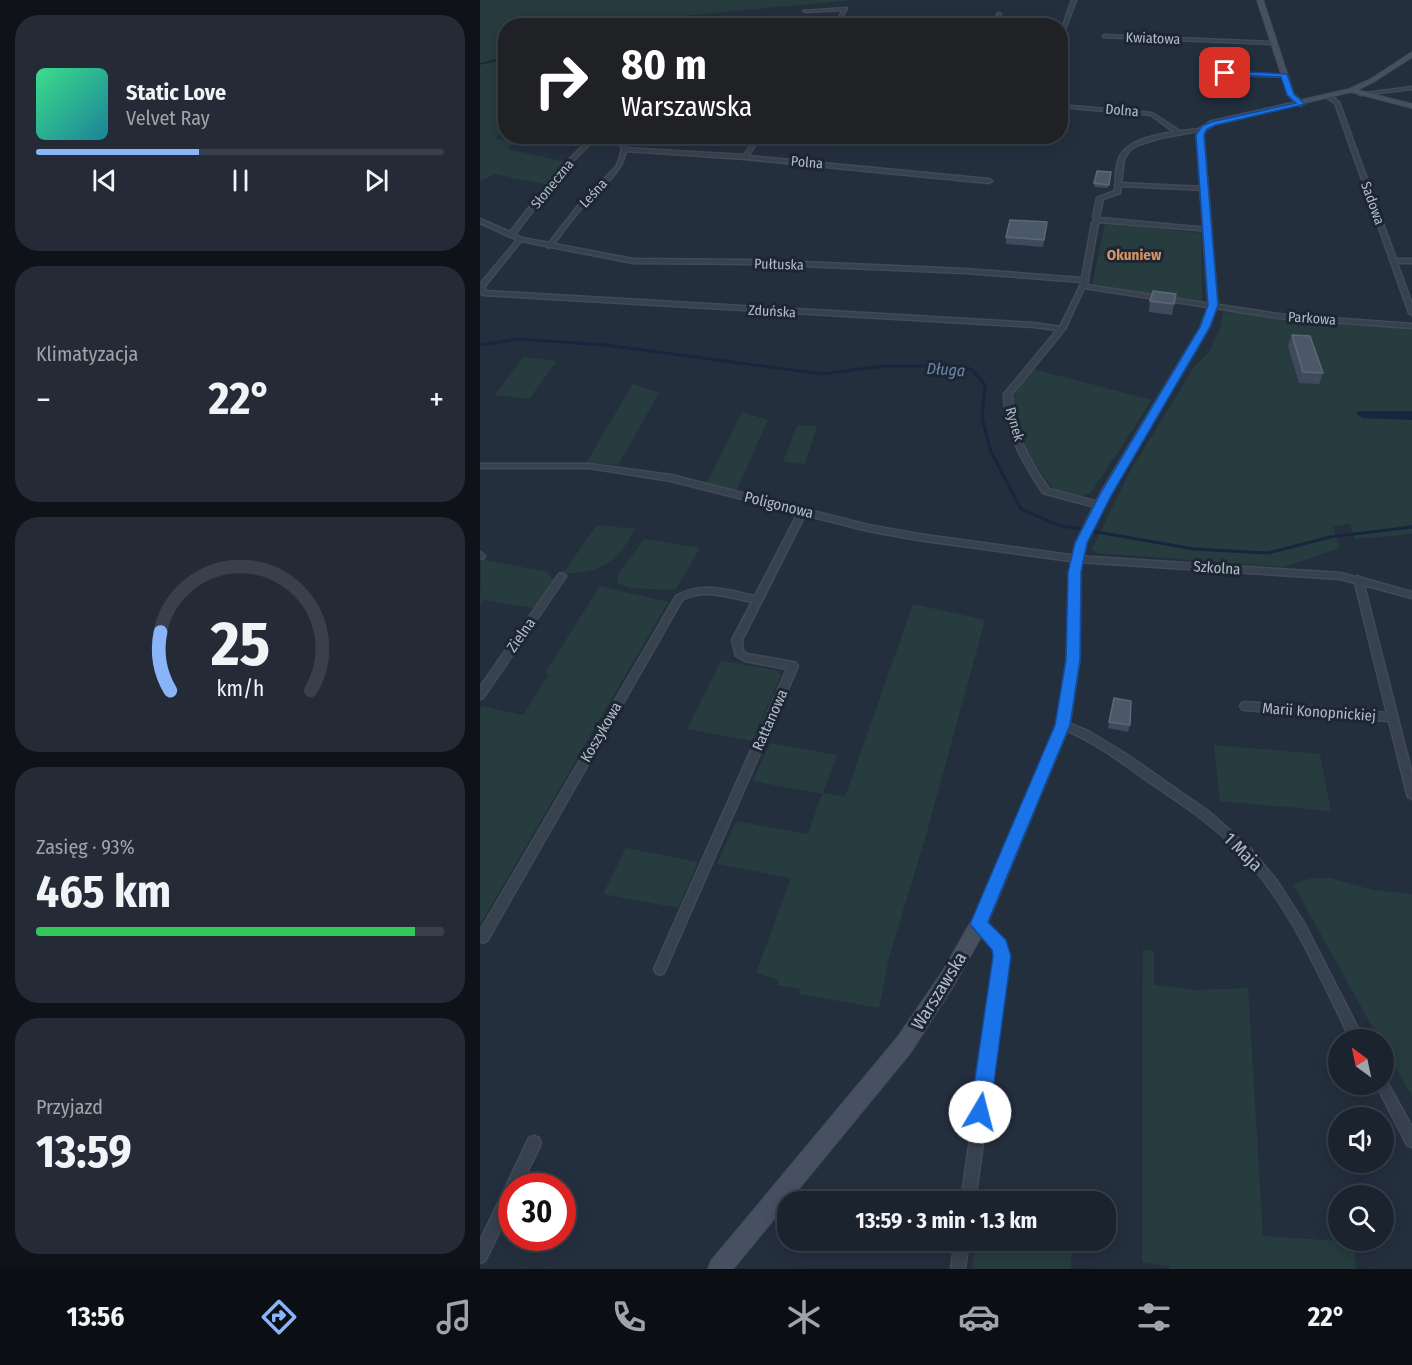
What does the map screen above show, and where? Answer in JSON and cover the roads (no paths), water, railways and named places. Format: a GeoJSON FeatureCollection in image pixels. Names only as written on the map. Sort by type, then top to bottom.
{"type":"FeatureCollection","features":[{"type":"Feature","properties":{"kind":"main road"},"geometry":{"type":"LineString","coordinates":[[1260,0],[1291,95],[1301,104]]}},
{"type":"Feature","properties":{"kind":"main road"},"geometry":{"type":"LineString","coordinates":[[1213,305],[1202,130],[1213,123],[1301,104],[1351,90],[1373,80],[1412,54]]}},
{"type":"Feature","properties":{"kind":"main road"},"geometry":{"type":"LineString","coordinates":[[1351,90],[1412,106]]}},
{"type":"Feature","properties":{"kind":"main road","name":"Warszawska"},"geometry":{"type":"LineString","coordinates":[[719,1269],[904,1045],[944,986],[979,924],[1063,725],[1073,660],[1077,559],[1081,543],[1099,505],[1205,327],[1213,305]]}},
{"type":"Feature","properties":{"kind":"street"},"geometry":{"type":"LineString","coordinates":[[1068,18],[1074,0]]}},
{"type":"Feature","properties":{"kind":"street"},"geometry":{"type":"LineString","coordinates":[[805,11],[846,9],[841,18]]}},
{"type":"Feature","properties":{"kind":"street"},"geometry":{"type":"LineString","coordinates":[[997,18],[999,14]]}},
{"type":"Feature","properties":{"kind":"street","name":"Kwiatowa"},"geometry":{"type":"LineString","coordinates":[[1104,36],[1273,43]]}},
{"type":"Feature","properties":{"kind":"street"},"geometry":{"type":"LineString","coordinates":[[1225,73],[1284,76]]}},
{"type":"Feature","properties":{"kind":"street"},"geometry":{"type":"LineString","coordinates":[[1360,94],[1412,88]]}},
{"type":"Feature","properties":{"kind":"street","name":"Sadowa"},"geometry":{"type":"LineString","coordinates":[[1329,97],[1337,102],[1412,314]]}},
{"type":"Feature","properties":{"kind":"street","name":"Dolna"},"geometry":{"type":"LineString","coordinates":[[1068,106],[1142,111],[1157,116],[1178,132]]}},
{"type":"Feature","properties":{"kind":"street"},"geometry":{"type":"LineString","coordinates":[[1202,130],[1178,132],[1135,145],[1121,157],[1119,184],[1204,189]]}},
{"type":"Feature","properties":{"kind":"street","name":"Słoneczna"},"geometry":{"type":"LineString","coordinates":[[512,234],[562,169],[588,144]]}},
{"type":"Feature","properties":{"kind":"street"},"geometry":{"type":"LineString","coordinates":[[622,144],[624,149]]}},
{"type":"Feature","properties":{"kind":"street"},"geometry":{"type":"LineString","coordinates":[[745,157],[754,144]]}},
{"type":"Feature","properties":{"kind":"street","name":"Polna"},"geometry":{"type":"LineString","coordinates":[[624,149],[745,157],[989,181]]}},
{"type":"Feature","properties":{"kind":"street","name":"Leśna"},"geometry":{"type":"LineString","coordinates":[[549,246],[588,197],[618,168],[624,149]]}},
{"type":"Feature","properties":{"kind":"street","name":"Rynek"},"geometry":{"type":"LineString","coordinates":[[1099,505],[1046,491],[1016,438],[1007,408],[1008,394],[1062,329],[1084,283],[1095,222],[1098,220],[1096,217],[1100,198],[1117,194],[1119,184]]}},
{"type":"Feature","properties":{"kind":"street"},"geometry":{"type":"LineString","coordinates":[[1098,220],[1208,230]]}},
{"type":"Feature","properties":{"kind":"street","name":"Pułtuska"},"geometry":{"type":"LineString","coordinates":[[480,221],[520,239],[633,261],[754,262],[941,270],[1084,283]]}},
{"type":"Feature","properties":{"kind":"street","name":"Zduńska"},"geometry":{"type":"LineString","coordinates":[[520,239],[482,286],[483,293],[1034,325],[1062,329]]}},
{"type":"Feature","properties":{"kind":"street"},"geometry":{"type":"LineString","coordinates":[[1394,261],[1412,261]]}},
{"type":"Feature","properties":{"kind":"street"},"geometry":{"type":"LineString","coordinates":[[1084,283],[1213,305]]}},
{"type":"Feature","properties":{"kind":"street","name":"Parkowa"},"geometry":{"type":"LineString","coordinates":[[1213,305],[1278,316],[1412,326]]}},
{"type":"Feature","properties":{"kind":"street","name":"Poligonowa"},"geometry":{"type":"LineString","coordinates":[[480,465],[601,467],[672,478],[918,537],[1077,559]]}},
{"type":"Feature","properties":{"kind":"street","name":"Rattanowa"},"geometry":{"type":"LineString","coordinates":[[660,969],[793,666],[745,657],[739,653],[737,640],[803,511]]}},
{"type":"Feature","properties":{"kind":"street","name":"Szkolna"},"geometry":{"type":"LineString","coordinates":[[1077,559],[1358,579],[1412,595]]}},
{"type":"Feature","properties":{"kind":"street","name":"Zielna"},"geometry":{"type":"LineString","coordinates":[[480,695],[562,576]]}},
{"type":"Feature","properties":{"kind":"street","name":"Marii Konopnickiej"},"geometry":{"type":"LineString","coordinates":[[1358,579],[1412,794]]}},
{"type":"Feature","properties":{"kind":"street","name":"Koszykowa"},"geometry":{"type":"LineString","coordinates":[[483,937],[679,598],[687,593],[703,590],[757,600]]}},
{"type":"Feature","properties":{"kind":"street","name":"Marii Konopnickiej"},"geometry":{"type":"LineString","coordinates":[[1245,706],[1393,717]]}},
{"type":"Feature","properties":{"kind":"street","name":"1 Maja"},"geometry":{"type":"LineString","coordinates":[[1063,725],[1085,732],[1158,782],[1229,836],[1257,864],[1281,894],[1352,1029]]}},
{"type":"Feature","properties":{"kind":"street"},"geometry":{"type":"LineString","coordinates":[[970,1191],[1002,956],[1000,946],[979,924]]}},
{"type":"Feature","properties":{"kind":"street"},"geometry":{"type":"LineString","coordinates":[[1388,1095],[1412,1140]]}},
{"type":"Feature","properties":{"kind":"street"},"geometry":{"type":"LineString","coordinates":[[519,1173],[534,1143]]}},
{"type":"Feature","properties":{"kind":"street"},"geometry":{"type":"LineString","coordinates":[[480,1256],[498,1218]]}},
{"type":"Feature","properties":{"kind":"street"},"geometry":{"type":"LineString","coordinates":[[958,1269],[960,1251]]}},
{"type":"Feature","properties":{"kind":"water"},"geometry":{"type":"Polygon","coordinates":[[[1359,411],[1412,411],[1412,420],[1362,418],[1356,413],[1359,411]]]}},
{"type":"Feature","properties":{"kind":"waterway"},"geometry":{"type":"LineString","coordinates":[[480,64],[498,60]]}},
{"type":"Feature","properties":{"kind":"waterway","name":"Długa"},"geometry":{"type":"LineString","coordinates":[[480,345],[517,339],[605,345],[822,374],[884,366],[953,366],[971,369],[985,385],[982,418],[991,452],[1021,509],[1057,525],[1194,549],[1268,553],[1330,537],[1412,527]]}},
{"type":"Feature","properties":{"kind":"district","name":"Okuniew"},"geometry":{"type":"Point","coordinates":[1134,255]}}]}
